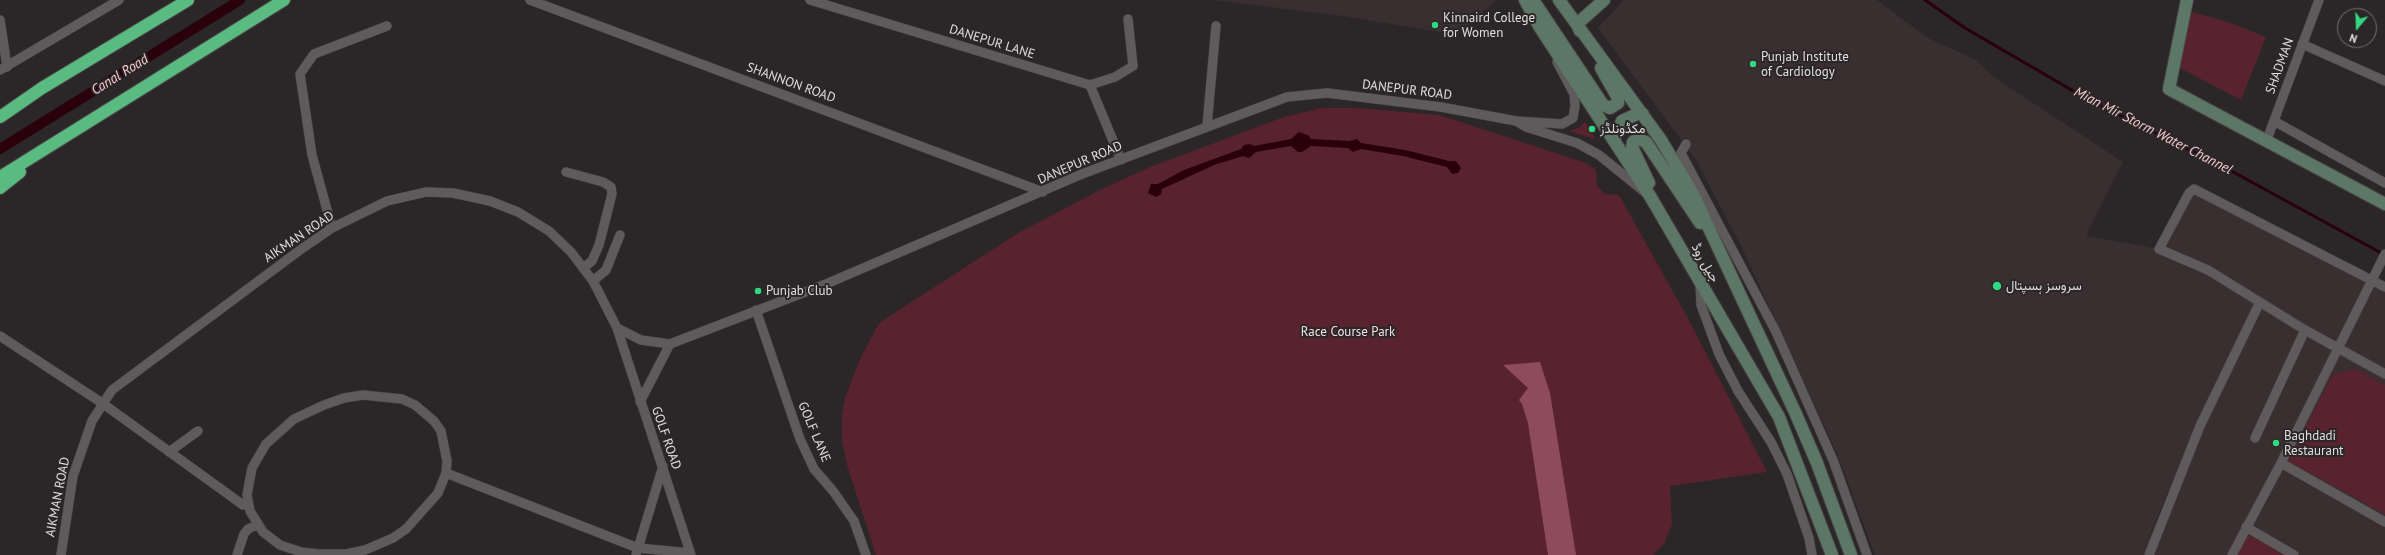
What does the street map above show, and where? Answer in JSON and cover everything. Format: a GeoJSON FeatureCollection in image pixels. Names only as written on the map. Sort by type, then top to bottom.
{"type":"FeatureCollection","features":[{"type":"Feature","properties":{"kind":"highway"},"geometry":{"type":"LineString","coordinates":[[0,117],[42,88],[188,0]]}},
{"type":"Feature","properties":{"kind":"highway"},"geometry":{"type":"LineString","coordinates":[[0,176],[284,0]]}},
{"type":"Feature","properties":{"kind":"highway"},"geometry":{"type":"LineString","coordinates":[[0,188],[51,145]]}},
{"type":"Feature","properties":{"kind":"main road","name":"جیل روڈ"},"geometry":{"type":"LineString","coordinates":[[1525,0],[1539,26],[1650,196],[1779,417],[1832,555]]}},
{"type":"Feature","properties":{"kind":"main road"},"geometry":{"type":"LineString","coordinates":[[1533,0],[1603,105],[1610,108],[1615,106],[1618,98],[1578,24],[1604,0]]}},
{"type":"Feature","properties":{"kind":"main road","name":"جیل روڈ"},"geometry":{"type":"LineString","coordinates":[[1559,0],[1578,24],[1661,140],[1693,194],[1818,463],[1851,555]]}},
{"type":"Feature","properties":{"kind":"main road"},"geometry":{"type":"LineString","coordinates":[[2187,0],[2170,89],[2266,142],[2385,204]]}},
{"type":"Feature","properties":{"kind":"main road"},"geometry":{"type":"LineString","coordinates":[[1614,140],[1622,121],[1631,116],[1643,114]]}},
{"type":"Feature","properties":{"kind":"main road"},"geometry":{"type":"LineString","coordinates":[[1683,252],[1633,151],[1632,144],[1638,139],[1646,142],[1719,252]]}},
{"type":"Feature","properties":{"kind":"street"},"geometry":{"type":"LineString","coordinates":[[0,20],[3,68],[119,0]]}},
{"type":"Feature","properties":{"kind":"street","name":"SHANNON ROAD"},"geometry":{"type":"LineString","coordinates":[[530,0],[1043,192]]}},
{"type":"Feature","properties":{"kind":"street","name":"DANEPUR LANE"},"geometry":{"type":"LineString","coordinates":[[810,0],[1090,85]]}},
{"type":"Feature","properties":{"kind":"street","name":"SHADMAN"},"geometry":{"type":"LineString","coordinates":[[2266,142],[2319,0]]}},
{"type":"Feature","properties":{"kind":"street"},"geometry":{"type":"LineString","coordinates":[[1121,160],[1090,85],[1115,77],[1133,66],[1128,19]]}},
{"type":"Feature","properties":{"kind":"street"},"geometry":{"type":"LineString","coordinates":[[332,228],[312,155],[300,74],[314,54],[388,26]]}},
{"type":"Feature","properties":{"kind":"street"},"geometry":{"type":"LineString","coordinates":[[1207,126],[1216,26]]}},
{"type":"Feature","properties":{"kind":"street","name":"DANEPUR ROAD"},"geometry":{"type":"LineString","coordinates":[[670,344],[826,284],[1121,160],[1207,126],[1287,97],[1326,93],[1442,107],[1516,121],[1562,124],[1573,118],[1575,106],[1574,94],[1539,26]]}},
{"type":"Feature","properties":{"kind":"street"},"geometry":{"type":"LineString","coordinates":[[2302,44],[2385,81]]}},
{"type":"Feature","properties":{"kind":"street","name":"DANEPUR ROAD"},"geometry":{"type":"LineString","coordinates":[[1516,121],[1526,127],[1577,143],[1599,155],[1650,196]]}},
{"type":"Feature","properties":{"kind":"street"},"geometry":{"type":"LineString","coordinates":[[2274,121],[2385,183]]}},
{"type":"Feature","properties":{"kind":"street"},"geometry":{"type":"LineString","coordinates":[[1686,144],[1681,153],[1776,332],[1833,460],[1867,555]]}},
{"type":"Feature","properties":{"kind":"street"},"geometry":{"type":"LineString","coordinates":[[566,172],[603,182],[611,188],[612,194],[599,245],[592,261],[583,268]]}},
{"type":"Feature","properties":{"kind":"street"},"geometry":{"type":"LineString","coordinates":[[2385,287],[2374,276],[2194,189],[2189,192],[2159,249],[2208,270],[2305,330],[2385,374]]}},
{"type":"Feature","properties":{"kind":"street","name":"AIKMAN ROAD"},"geometry":{"type":"LineString","coordinates":[[61,555],[73,476],[84,441],[102,403],[112,390],[194,327],[332,228],[387,201],[426,192],[453,193],[490,201],[518,212],[549,231],[572,252],[593,281],[617,328]]}},
{"type":"Feature","properties":{"kind":"street"},"geometry":{"type":"LineString","coordinates":[[593,281],[606,270],[620,235]]}},
{"type":"Feature","properties":{"kind":"street"},"geometry":{"type":"LineString","coordinates":[[2232,555],[2385,254]]}},
{"type":"Feature","properties":{"kind":"street"},"geometry":{"type":"LineString","coordinates":[[1700,282],[1701,305],[1719,354],[1738,391],[1771,442],[1787,474],[1809,538],[1812,555]]}},
{"type":"Feature","properties":{"kind":"street"},"geometry":{"type":"LineString","coordinates":[[2149,555],[2200,426],[2260,302]]}},
{"type":"Feature","properties":{"kind":"street","name":"GOLF LANE"},"geometry":{"type":"LineString","coordinates":[[756,310],[800,439],[814,469],[833,491],[854,521],[866,555]]}},
{"type":"Feature","properties":{"kind":"street"},"geometry":{"type":"LineString","coordinates":[[617,328],[641,340],[670,344],[640,402]]}},
{"type":"Feature","properties":{"kind":"street","name":"GOLF ROAD"},"geometry":{"type":"LineString","coordinates":[[617,328],[691,554]]}},
{"type":"Feature","properties":{"kind":"street"},"geometry":{"type":"LineString","coordinates":[[2255,438],[2305,330]]}},
{"type":"Feature","properties":{"kind":"street"},"geometry":{"type":"LineString","coordinates":[[0,336],[102,403],[243,505],[248,503]]}},
{"type":"Feature","properties":{"kind":"street"},"geometry":{"type":"LineString","coordinates":[[362,395],[402,398],[415,405],[434,421],[441,431],[445,446],[447,461],[446,474],[438,493],[410,525],[393,538],[365,550],[346,554],[301,552],[280,545],[257,525],[248,503],[252,468],[266,444],[274,436],[294,419],[324,405],[344,398],[362,395]]}},
{"type":"Feature","properties":{"kind":"street"},"geometry":{"type":"LineString","coordinates":[[169,452],[198,431]]}},
{"type":"Feature","properties":{"kind":"street"},"geometry":{"type":"LineString","coordinates":[[2280,463],[2385,522]]}},
{"type":"Feature","properties":{"kind":"street"},"geometry":{"type":"LineString","coordinates":[[637,551],[663,466]]}},
{"type":"Feature","properties":{"kind":"street"},"geometry":{"type":"LineString","coordinates":[[446,474],[637,551],[691,554]]}},
{"type":"Feature","properties":{"kind":"street"},"geometry":{"type":"LineString","coordinates":[[237,555],[244,534],[248,529],[257,525]]}},
{"type":"Feature","properties":{"kind":"street"},"geometry":{"type":"LineString","coordinates":[[2246,527],[2294,555]]}},
{"type":"Feature","properties":{"kind":"shaded area","name":"Kinnaird College for Women"},"geometry":{"type":"Polygon","coordinates":[[[1215,0],[1496,0],[1458,35],[1343,16],[1215,0]]]}},
{"type":"Feature","properties":{"kind":"shaded area","name":"سروسز ہسپتال"},"geometry":{"type":"Polygon","coordinates":[[[1624,0],[1877,0],[1928,38],[1976,60],[1995,78],[2123,162],[2086,236],[2159,249],[2194,189],[2385,286],[2385,555],[2294,555],[2246,527],[2232,555],[1875,555],[1836,451],[1741,246],[1696,160],[1598,28],[1624,0]],[[2229,367],[2169,490],[2141,554],[2229,367]]]}},
{"type":"Feature","properties":{"kind":"shaded area"},"geometry":{"type":"Polygon","coordinates":[[[1299,132],[1308,135],[1311,139],[1349,141],[1357,139],[1361,143],[1405,150],[1449,161],[1456,161],[1461,168],[1458,173],[1452,174],[1447,167],[1403,156],[1361,149],[1353,152],[1348,148],[1311,146],[1302,152],[1298,152],[1291,146],[1256,152],[1249,158],[1243,156],[1214,165],[1162,189],[1161,194],[1156,197],[1148,193],[1151,184],[1158,184],[1184,170],[1241,149],[1244,145],[1250,144],[1254,146],[1291,139],[1299,132]]]}},
{"type":"Feature","properties":{"kind":"shaded area"},"geometry":{"type":"Polygon","coordinates":[[[1540,362],[1550,393],[1576,555],[1548,555],[1528,423],[1522,404],[1519,400],[1528,388],[1503,365],[1540,362]]]}},
{"type":"Feature","properties":{"kind":"green space"},"geometry":{"type":"Polygon","coordinates":[[[2185,10],[2228,22],[2266,37],[2241,100],[2172,64],[2185,10]]]}},
{"type":"Feature","properties":{"kind":"green space","name":"Race Course Park"},"geometry":{"type":"Polygon","coordinates":[[[1322,108],[1358,108],[1439,115],[1586,163],[1596,170],[1597,186],[1605,194],[1619,195],[1691,324],[1767,472],[1670,486],[1672,524],[1664,544],[1653,555],[876,555],[847,465],[842,440],[842,414],[845,398],[860,359],[879,323],[1018,233],[1100,190],[1150,167],[1284,117],[1322,108]]]}},
{"type":"Feature","properties":{"kind":"green space"},"geometry":{"type":"Polygon","coordinates":[[[1585,122],[1595,139],[1569,131],[1578,128],[1585,122]]]}},
{"type":"Feature","properties":{"kind":"green space"},"geometry":{"type":"Polygon","coordinates":[[[2356,369],[2385,385],[2385,514],[2288,461],[2333,374],[2356,369]]]}},
{"type":"Feature","properties":{"kind":"green space"},"geometry":{"type":"Polygon","coordinates":[[[2247,534],[2286,555],[2236,555],[2247,534]]]}},
{"type":"Feature","properties":{"kind":"waterway","name":"Canal Road"},"geometry":{"type":"LineString","coordinates":[[0,149],[240,0]]}},
{"type":"Feature","properties":{"kind":"waterway","name":"Mian Mir Storm Water Channel"},"geometry":{"type":"LineString","coordinates":[[1925,0],[1965,28],[2087,99],[2226,168],[2383,254]]}},
{"type":"Feature","properties":{"kind":"place","name":"Kinnaird College for Women"},"geometry":{"type":"Point","coordinates":[1435,25]}},
{"type":"Feature","properties":{"kind":"place","name":"Punjab Institute of Cardiology"},"geometry":{"type":"Point","coordinates":[1753,64]}},
{"type":"Feature","properties":{"kind":"place","name":"مکڈونلڈز"},"geometry":{"type":"Point","coordinates":[1592,129]}},
{"type":"Feature","properties":{"kind":"place","name":"سروسز ہسپتال"},"geometry":{"type":"Point","coordinates":[1997,286]}},
{"type":"Feature","properties":{"kind":"place","name":"Punjab Club"},"geometry":{"type":"Point","coordinates":[758,291]}},
{"type":"Feature","properties":{"kind":"place","name":"Baghdadi Restaurant"},"geometry":{"type":"Point","coordinates":[2276,443]}}]}
